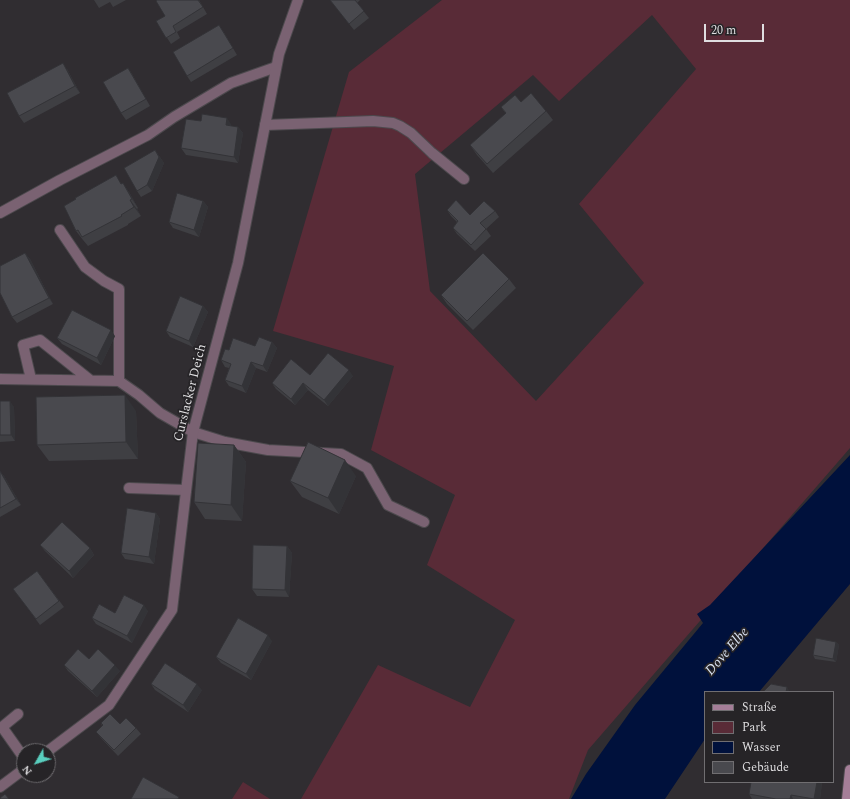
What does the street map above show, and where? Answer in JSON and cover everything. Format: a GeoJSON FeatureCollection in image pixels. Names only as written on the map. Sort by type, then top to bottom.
{"type":"FeatureCollection","features":[{"type":"Feature","properties":{"kind":"street","name":"Curslacker Deich"},"geometry":{"type":"LineString","coordinates":[[56,745],[109,705],[172,610],[193,432],[238,263],[279,54],[298,0]]}},
{"type":"Feature","properties":{"kind":"street"},"geometry":{"type":"LineString","coordinates":[[0,213],[60,180],[148,135],[174,117],[231,83],[276,67]]}},
{"type":"Feature","properties":{"kind":"street"},"geometry":{"type":"LineString","coordinates":[[265,124],[373,121],[393,124],[400,126],[411,133],[464,179]]}},
{"type":"Feature","properties":{"kind":"street"},"geometry":{"type":"LineString","coordinates":[[60,230],[86,267],[104,281],[119,289],[120,381]]}},
{"type":"Feature","properties":{"kind":"street"},"geometry":{"type":"LineString","coordinates":[[31,379],[23,346],[40,340],[90,380]]}},
{"type":"Feature","properties":{"kind":"street"},"geometry":{"type":"LineString","coordinates":[[0,379],[120,381],[160,413],[193,432],[225,442],[268,450],[341,454],[367,468],[388,505],[424,522]]}},
{"type":"Feature","properties":{"kind":"street"},"geometry":{"type":"LineString","coordinates":[[129,488],[186,490]]}},
{"type":"Feature","properties":{"kind":"street"},"geometry":{"type":"LineString","coordinates":[[16,747],[2,727],[18,714]]}},
{"type":"Feature","properties":{"kind":"street"},"geometry":{"type":"LineString","coordinates":[[847,799],[850,770]]}},
{"type":"Feature","properties":{"kind":"street"},"geometry":{"type":"LineString","coordinates":[[0,787],[16,775]]}},
{"type":"Feature","properties":{"kind":"green space"},"geometry":{"type":"Polygon","coordinates":[[[442,0],[850,0],[850,448],[588,750],[569,799],[301,799],[378,665],[470,707],[515,620],[427,565],[455,495],[371,450],[394,366],[273,331],[349,72],[442,0]],[[652,15],[559,101],[533,75],[415,174],[430,291],[536,401],[644,283],[579,204],[696,69],[652,15]]]}},
{"type":"Feature","properties":{"kind":"green space"},"geometry":{"type":"Polygon","coordinates":[[[243,782],[270,799],[232,799],[243,782]]]}},
{"type":"Feature","properties":{"kind":"water","name":"Dove Elbe"},"geometry":{"type":"Polygon","coordinates":[[[850,455],[850,584],[760,691],[704,691],[704,740],[665,799],[571,799],[586,774],[635,705],[703,623],[697,614],[710,605],[850,455]]]}},
{"type":"Feature","properties":{"kind":"building"},"geometry":{"type":"Polygon","coordinates":[[[198,0],[203,7],[173,26],[176,32],[166,38],[156,21],[165,16],[156,1],[198,0]]]}},
{"type":"Feature","properties":{"kind":"building"},"geometry":{"type":"Polygon","coordinates":[[[330,0],[355,0],[364,11],[349,24],[330,0]]]}},
{"type":"Feature","properties":{"kind":"building"},"geometry":{"type":"Polygon","coordinates":[[[219,25],[233,48],[187,76],[173,52],[219,25]]]}},
{"type":"Feature","properties":{"kind":"building"},"geometry":{"type":"Polygon","coordinates":[[[63,63],[75,86],[19,116],[7,93],[63,63]]]}},
{"type":"Feature","properties":{"kind":"building"},"geometry":{"type":"Polygon","coordinates":[[[128,68],[146,99],[121,113],[103,82],[128,68]]]}},
{"type":"Feature","properties":{"kind":"building"},"geometry":{"type":"Polygon","coordinates":[[[531,93],[546,111],[487,164],[470,145],[506,113],[501,107],[515,95],[521,102],[531,93]]]}},
{"type":"Feature","properties":{"kind":"building"},"geometry":{"type":"Polygon","coordinates":[[[202,114],[227,118],[226,125],[238,127],[234,157],[181,148],[186,119],[201,121],[202,114]]]}},
{"type":"Feature","properties":{"kind":"building"},"geometry":{"type":"Polygon","coordinates":[[[155,150],[159,157],[147,185],[137,191],[124,168],[155,150]]]}},
{"type":"Feature","properties":{"kind":"building"},"geometry":{"type":"Polygon","coordinates":[[[116,175],[121,184],[123,183],[132,199],[130,200],[134,207],[121,215],[122,216],[82,237],[78,230],[76,231],[64,206],[76,199],[75,198],[116,175]]]}},
{"type":"Feature","properties":{"kind":"building"},"geometry":{"type":"Polygon","coordinates":[[[177,193],[203,201],[194,230],[169,222],[177,193]]]}},
{"type":"Feature","properties":{"kind":"building"},"geometry":{"type":"Polygon","coordinates":[[[456,200],[470,215],[484,201],[495,211],[480,223],[486,229],[471,245],[453,228],[458,221],[447,210],[456,200]]]}},
{"type":"Feature","properties":{"kind":"building"},"geometry":{"type":"Polygon","coordinates":[[[25,253],[49,298],[12,317],[0,293],[0,266],[25,253]]]}},
{"type":"Feature","properties":{"kind":"building"},"geometry":{"type":"Polygon","coordinates":[[[483,253],[509,279],[467,321],[441,295],[483,253]]]}},
{"type":"Feature","properties":{"kind":"building"},"geometry":{"type":"Polygon","coordinates":[[[180,296],[203,306],[189,341],[166,331],[180,296]]]}},
{"type":"Feature","properties":{"kind":"building"},"geometry":{"type":"Polygon","coordinates":[[[72,310],[111,330],[97,358],[57,338],[72,310]]]}},
{"type":"Feature","properties":{"kind":"building"},"geometry":{"type":"Polygon","coordinates":[[[259,337],[272,342],[263,366],[251,362],[242,386],[225,380],[231,364],[221,360],[225,349],[229,350],[233,338],[255,346],[259,337]]]}},
{"type":"Feature","properties":{"kind":"building"},"geometry":{"type":"Polygon","coordinates":[[[328,353],[349,370],[324,400],[303,383],[291,399],[272,383],[291,359],[310,375],[328,353]]]}},
{"type":"Feature","properties":{"kind":"building"},"geometry":{"type":"Polygon","coordinates":[[[125,395],[126,442],[37,445],[36,397],[125,395]]]}},
{"type":"Feature","properties":{"kind":"building"},"geometry":{"type":"Polygon","coordinates":[[[0,401],[10,401],[11,435],[0,435],[0,401]]]}},
{"type":"Feature","properties":{"kind":"building"},"geometry":{"type":"Polygon","coordinates":[[[308,442],[345,460],[328,498],[290,481],[308,442]]]}},
{"type":"Feature","properties":{"kind":"building"},"geometry":{"type":"Polygon","coordinates":[[[198,443],[234,445],[231,505],[194,502],[198,443]]]}},
{"type":"Feature","properties":{"kind":"building"},"geometry":{"type":"Polygon","coordinates":[[[0,471],[16,499],[0,508],[0,471]]]}},
{"type":"Feature","properties":{"kind":"building"},"geometry":{"type":"Polygon","coordinates":[[[127,508],[156,513],[149,557],[121,553],[127,508]]]}},
{"type":"Feature","properties":{"kind":"building"},"geometry":{"type":"Polygon","coordinates":[[[62,522],[90,548],[69,571],[40,545],[62,522]]]}},
{"type":"Feature","properties":{"kind":"building"},"geometry":{"type":"Polygon","coordinates":[[[253,545],[287,546],[285,590],[252,589],[253,545]]]}},
{"type":"Feature","properties":{"kind":"building"},"geometry":{"type":"Polygon","coordinates":[[[37,571],[59,601],[36,619],[13,589],[37,571]]]}},
{"type":"Feature","properties":{"kind":"building"},"geometry":{"type":"Polygon","coordinates":[[[124,595],[144,605],[127,636],[92,618],[99,604],[115,613],[124,595]]]}},
{"type":"Feature","properties":{"kind":"building"},"geometry":{"type":"Polygon","coordinates":[[[238,618],[268,635],[246,674],[216,657],[238,618]]]}},
{"type":"Feature","properties":{"kind":"building"},"geometry":{"type":"Polygon","coordinates":[[[816,638],[836,642],[833,659],[813,655],[816,638]]]}},
{"type":"Feature","properties":{"kind":"building"},"geometry":{"type":"Polygon","coordinates":[[[78,649],[89,659],[98,649],[115,665],[92,691],[64,665],[78,649]]]}},
{"type":"Feature","properties":{"kind":"building"},"geometry":{"type":"Polygon","coordinates":[[[165,663],[197,684],[183,705],[151,684],[165,663]]]}},
{"type":"Feature","properties":{"kind":"building"},"geometry":{"type":"Polygon","coordinates":[[[771,684],[787,687],[786,691],[764,691],[771,684]]]}},
{"type":"Feature","properties":{"kind":"building"},"geometry":{"type":"Polygon","coordinates":[[[110,714],[120,724],[126,718],[136,728],[114,750],[96,732],[103,725],[101,723],[110,714]]]}},
{"type":"Feature","properties":{"kind":"building"},"geometry":{"type":"Polygon","coordinates":[[[143,777],[179,797],[178,799],[131,799],[143,777]]]}},
{"type":"Feature","properties":{"kind":"building"},"geometry":{"type":"Polygon","coordinates":[[[751,783],[817,783],[814,799],[791,795],[790,799],[776,799],[749,794],[751,783]]]}},
{"type":"Feature","properties":{"kind":"building"},"geometry":{"type":"Polygon","coordinates":[[[5,794],[9,799],[0,799],[0,798],[5,794]]]}}]}
